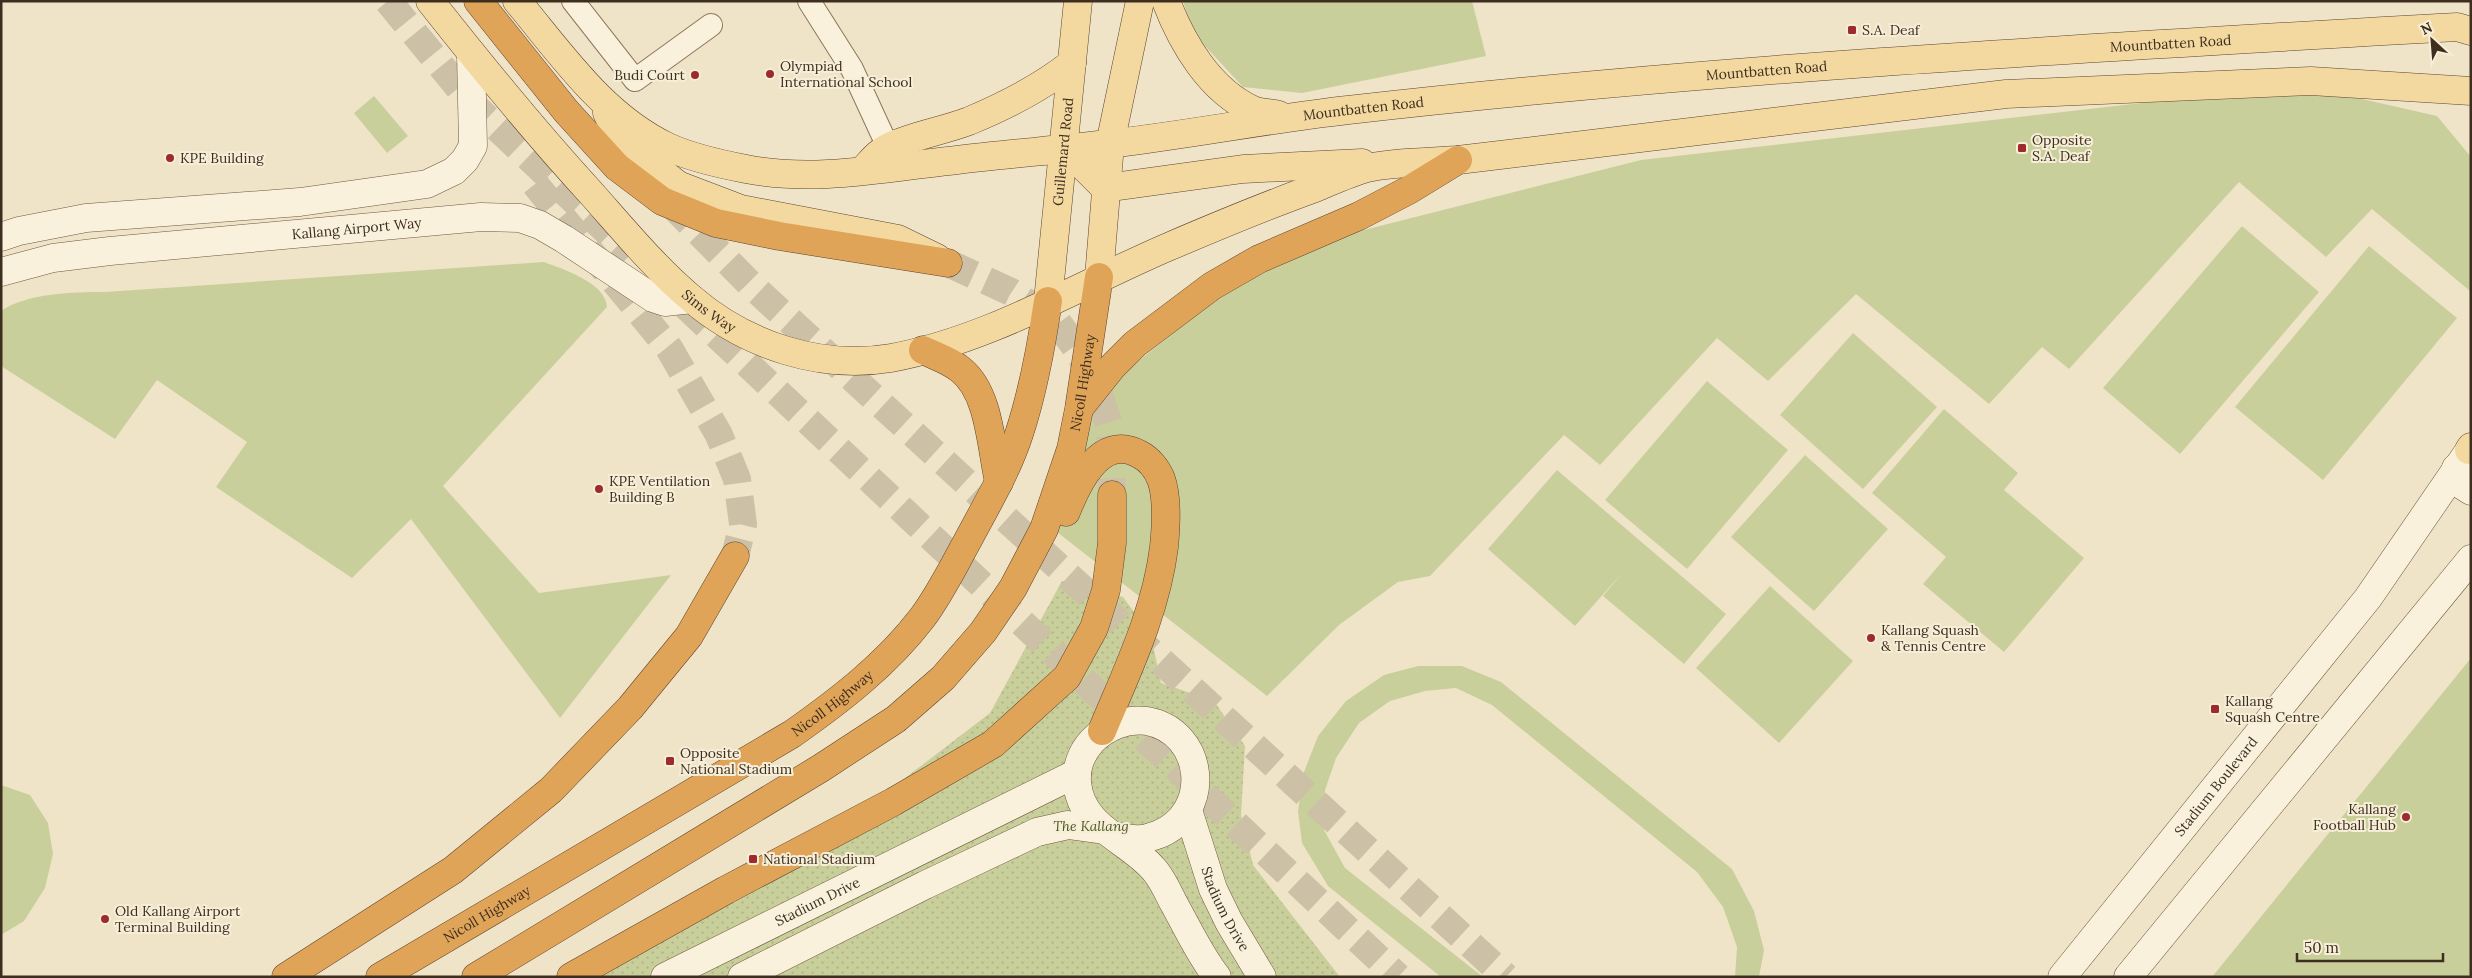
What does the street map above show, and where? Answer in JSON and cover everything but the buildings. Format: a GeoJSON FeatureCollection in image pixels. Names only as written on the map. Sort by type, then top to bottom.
{"type":"FeatureCollection","features":[{"type":"Feature","properties":{"kind":"highway"},"geometry":{"type":"LineString","coordinates":[[478,1],[566,111],[617,167],[662,201],[716,223],[734,227],[948,263]]}},
{"type":"Feature","properties":{"kind":"highway"},"geometry":{"type":"LineString","coordinates":[[1079,410],[1112,366],[1135,344],[1212,286],[1259,260],[1359,216],[1410,190],[1458,160]]}},
{"type":"Feature","properties":{"kind":"highway","name":"Nicoll Highway"},"geometry":{"type":"LineString","coordinates":[[476,977],[821,768],[896,719],[943,678],[983,632],[1013,588],[1044,529],[1070,449],[1079,410],[1099,278]]}},
{"type":"Feature","properties":{"kind":"highway","name":"Nicoll Highway"},"geometry":{"type":"LineString","coordinates":[[380,977],[792,734],[829,708],[874,670],[921,619],[939,593],[999,482],[1019,435],[1044,332],[1048,301]]}},
{"type":"Feature","properties":{"kind":"highway"},"geometry":{"type":"LineString","coordinates":[[923,350],[960,368],[972,381],[982,398],[999,482]]}},
{"type":"Feature","properties":{"kind":"highway"},"geometry":{"type":"LineString","coordinates":[[943,678],[982,652],[1020,605],[1049,551],[1078,482],[1090,466],[1102,455],[1117,450],[1132,450],[1151,463],[1161,478],[1165,497],[1164,546],[1155,600],[1102,731]]}},
{"type":"Feature","properties":{"kind":"highway"},"geometry":{"type":"LineString","coordinates":[[571,977],[726,890],[893,802],[993,744],[1067,677],[1094,628],[1106,590],[1112,543],[1112,495]]}},
{"type":"Feature","properties":{"kind":"highway"},"geometry":{"type":"LineString","coordinates":[[286,977],[453,870],[551,790],[630,708],[689,636],[735,556]]}},
{"type":"Feature","properties":{"kind":"main road","name":"Sims Way"},"geometry":{"type":"LineString","coordinates":[[430,1],[529,126],[642,250],[692,299],[717,318],[752,337],[801,356],[854,361],[888,358],[923,350],[987,330],[1099,278]]}},
{"type":"Feature","properties":{"kind":"main road"},"geometry":{"type":"LineString","coordinates":[[517,1],[604,104],[630,125],[670,148],[712,162],[779,174],[805,175],[1065,148],[1105,188]]}},
{"type":"Feature","properties":{"kind":"main road","name":"Guillemard Road"},"geometry":{"type":"LineString","coordinates":[[1048,301],[1065,148],[1078,1]]}},
{"type":"Feature","properties":{"kind":"main road"},"geometry":{"type":"LineString","coordinates":[[1140,1],[1110,144],[1099,278],[1251,211],[1369,168],[1458,160],[2006,94],[2311,81],[2467,94]]}},
{"type":"Feature","properties":{"kind":"main road"},"geometry":{"type":"LineString","coordinates":[[1166,1],[1186,44],[1200,64],[1227,93],[1254,110],[1288,116]]}},
{"type":"Feature","properties":{"kind":"main road","name":"Mountbatten Road"},"geometry":{"type":"LineString","coordinates":[[1065,148],[1110,144],[1288,116],[1503,92],[1884,61],[2466,28]]}},
{"type":"Feature","properties":{"kind":"main road"},"geometry":{"type":"LineString","coordinates":[[863,170],[888,147],[968,121],[1027,95],[1050,81],[1073,52]]}},
{"type":"Feature","properties":{"kind":"main road"},"geometry":{"type":"LineString","coordinates":[[604,104],[609,121],[621,140],[678,185],[741,210],[898,239],[948,263]]}},
{"type":"Feature","properties":{"kind":"main road"},"geometry":{"type":"LineString","coordinates":[[1105,188],[1243,169],[1359,161],[1369,168]]}},
{"type":"Feature","properties":{"kind":"street"},"geometry":{"type":"LineString","coordinates":[[573,1],[635,80],[711,26]]}},
{"type":"Feature","properties":{"kind":"street"},"geometry":{"type":"LineString","coordinates":[[809,1],[852,69],[888,147]]}},
{"type":"Feature","properties":{"kind":"street"},"geometry":{"type":"LineString","coordinates":[[1,238],[19,231],[86,218],[300,202],[427,184],[454,171],[465,160],[473,146],[471,53]]}},
{"type":"Feature","properties":{"kind":"street","name":"Kallang Airport Way"},"geometry":{"type":"LineString","coordinates":[[1,272],[53,258],[110,251],[482,216],[520,218],[540,225],[564,238],[653,298],[665,302],[692,299]]}},
{"type":"Feature","properties":{"kind":"street"},"geometry":{"type":"LineString","coordinates":[[2467,453],[2460,484],[2471,492]]}},
{"type":"Feature","properties":{"kind":"street","name":"Stadium Boulevard"},"geometry":{"type":"LineString","coordinates":[[2062,977],[2368,598],[2467,453]]}},
{"type":"Feature","properties":{"kind":"street"},"geometry":{"type":"LineString","coordinates":[[2128,977],[2471,559]]}},
{"type":"Feature","properties":{"kind":"street"},"geometry":{"type":"LineString","coordinates":[[742,977],[1037,832],[1068,825],[1110,833],[1143,840],[1169,830],[1188,810],[1196,789],[1195,766],[1185,745],[1168,729],[1146,721],[1123,722],[1102,731],[1085,750],[1077,773],[1078,795],[1088,815],[1110,833],[1139,854],[1158,873],[1195,944],[1217,977]]}},
{"type":"Feature","properties":{"kind":"street","name":"Stadium Drive"},"geometry":{"type":"LineString","coordinates":[[665,977],[1077,773]]}},
{"type":"Feature","properties":{"kind":"street","name":"Stadium Drive"},"geometry":{"type":"LineString","coordinates":[[1188,810],[1213,889],[1229,922],[1262,977]]}},
{"type":"Feature","properties":{"kind":"green space"},"geometry":{"type":"Polygon","coordinates":[[[1183,1],[1472,1],[1486,56],[1302,93],[1243,87],[1193,33],[1183,1]]]}},
{"type":"Feature","properties":{"kind":"green space"},"geometry":{"type":"Polygon","coordinates":[[[2300,85],[2437,116],[2471,157],[2470,291],[2372,209],[2326,257],[2239,182],[2069,369],[2042,347],[1989,404],[1856,294],[1768,381],[1717,338],[1600,465],[1564,435],[1430,576],[1398,582],[1339,625],[1267,696],[1048,525],[1079,409],[1261,262],[1356,232],[1641,160],[2300,85]]]}},
{"type":"Feature","properties":{"kind":"green space"},"geometry":{"type":"Polygon","coordinates":[[[374,96],[408,136],[387,153],[354,113],[374,96]]]}},
{"type":"Feature","properties":{"kind":"green space"},"geometry":{"type":"Polygon","coordinates":[[[2242,226],[2319,292],[2180,454],[2103,388],[2242,226]]]}},
{"type":"Feature","properties":{"kind":"green space"},"geometry":{"type":"Polygon","coordinates":[[[2369,246],[2457,318],[2323,480],[2235,407],[2369,246]]]}},
{"type":"Feature","properties":{"kind":"green space"},"geometry":{"type":"Polygon","coordinates":[[[544,262],[572,273],[592,284],[605,298],[607,307],[443,486],[539,593],[671,575],[560,718],[411,519],[352,578],[216,487],[247,442],[157,380],[115,439],[1,366],[1,311],[24,300],[37,297],[79,292],[105,292],[544,262]]]}},
{"type":"Feature","properties":{"kind":"green space"},"geometry":{"type":"Polygon","coordinates":[[[1853,333],[1937,407],[1863,489],[1780,415],[1853,333]]]}},
{"type":"Feature","properties":{"kind":"green space"},"geometry":{"type":"Polygon","coordinates":[[[1707,381],[1788,450],[1687,569],[1605,500],[1707,381]]]}},
{"type":"Feature","properties":{"kind":"green space"},"geometry":{"type":"Polygon","coordinates":[[[1944,409],[2018,473],[2004,490],[2084,558],[2004,652],[1923,584],[1946,557],[1872,493],[1944,409]]]}},
{"type":"Feature","properties":{"kind":"green space"},"geometry":{"type":"Polygon","coordinates":[[[1805,455],[1888,529],[1814,611],[1731,537],[1805,455]]]}},
{"type":"Feature","properties":{"kind":"green space"},"geometry":{"type":"Polygon","coordinates":[[[1557,470],[1726,614],[1684,664],[1603,596],[1623,572],[1575,626],[1488,549],[1557,470]]]}},
{"type":"Feature","properties":{"kind":"green space","name":"The Kallang"},"geometry":{"type":"Polygon","coordinates":[[[1062,581],[1123,597],[1151,635],[1161,683],[1214,701],[1245,746],[1241,815],[1253,865],[1340,977],[569,977],[836,831],[990,713],[1062,581]]]}},
{"type":"Feature","properties":{"kind":"green space"},"geometry":{"type":"Polygon","coordinates":[[[1770,586],[1853,661],[1779,743],[1696,668],[1770,586]]]}},
{"type":"Feature","properties":{"kind":"green space","name":"Kallang Football Hub"},"geometry":{"type":"Polygon","coordinates":[[[2471,658],[2471,977],[2212,977],[2471,658]]]}},
{"type":"Feature","properties":{"kind":"green space"},"geometry":{"type":"Polygon","coordinates":[[[1418,666],[1462,666],[1501,682],[1732,869],[1754,911],[1764,950],[1759,977],[1735,977],[1737,947],[1723,907],[1697,872],[1492,705],[1456,688],[1425,691],[1390,701],[1359,723],[1336,758],[1325,790],[1324,830],[1345,868],[1483,977],[1441,977],[1328,886],[1302,843],[1298,811],[1304,772],[1318,736],[1346,701],[1384,675],[1418,666]]]}},
{"type":"Feature","properties":{"kind":"green space"},"geometry":{"type":"Polygon","coordinates":[[[1,785],[30,795],[48,823],[53,854],[45,888],[24,921],[1,935],[1,785]]]}},
{"type":"Feature","properties":{"kind":"tunnel"},"geometry":{"type":"LineString","coordinates":[[388,1],[473,105],[631,254]]}},
{"type":"Feature","properties":{"kind":"tunnel"},"geometry":{"type":"LineString","coordinates":[[535,184],[669,348],[719,435],[737,479],[743,524],[735,556]]}},
{"type":"Feature","properties":{"kind":"tunnel"},"geometry":{"type":"LineString","coordinates":[[670,203],[752,286],[1506,977]]}},
{"type":"Feature","properties":{"kind":"tunnel"},"geometry":{"type":"LineString","coordinates":[[948,263],[1011,292],[1058,323],[1079,352],[1098,392],[1110,428],[1112,495]]}},
{"type":"Feature","properties":{"kind":"tunnel"},"geometry":{"type":"LineString","coordinates":[[686,306],[1398,977]]}},
{"type":"Feature","properties":{"kind":"place","name":"S.A. Deaf"},"geometry":{"type":"Point","coordinates":[1852,30]}},
{"type":"Feature","properties":{"kind":"place","name":"Olympiad International School"},"geometry":{"type":"Point","coordinates":[770,74]}},
{"type":"Feature","properties":{"kind":"place","name":"Budi Court"},"geometry":{"type":"Point","coordinates":[695,75]}},
{"type":"Feature","properties":{"kind":"place","name":"Opposite S.A. Deaf"},"geometry":{"type":"Point","coordinates":[2022,148]}},
{"type":"Feature","properties":{"kind":"place","name":"KPE Building"},"geometry":{"type":"Point","coordinates":[170,158]}},
{"type":"Feature","properties":{"kind":"place","name":"KPE Ventilation Building B"},"geometry":{"type":"Point","coordinates":[599,489]}},
{"type":"Feature","properties":{"kind":"place","name":"Kallang Squash & Tennis Centre"},"geometry":{"type":"Point","coordinates":[1871,638]}},
{"type":"Feature","properties":{"kind":"place","name":"Kallang Squash Centre"},"geometry":{"type":"Point","coordinates":[2215,709]}},
{"type":"Feature","properties":{"kind":"place","name":"Opposite National Stadium"},"geometry":{"type":"Point","coordinates":[670,761]}},
{"type":"Feature","properties":{"kind":"place","name":"Kallang Football Hub"},"geometry":{"type":"Point","coordinates":[2406,817]}},
{"type":"Feature","properties":{"kind":"place","name":"National Stadium"},"geometry":{"type":"Point","coordinates":[753,859]}},
{"type":"Feature","properties":{"kind":"place","name":"Old Kallang Airport Terminal Building"},"geometry":{"type":"Point","coordinates":[105,919]}}]}
